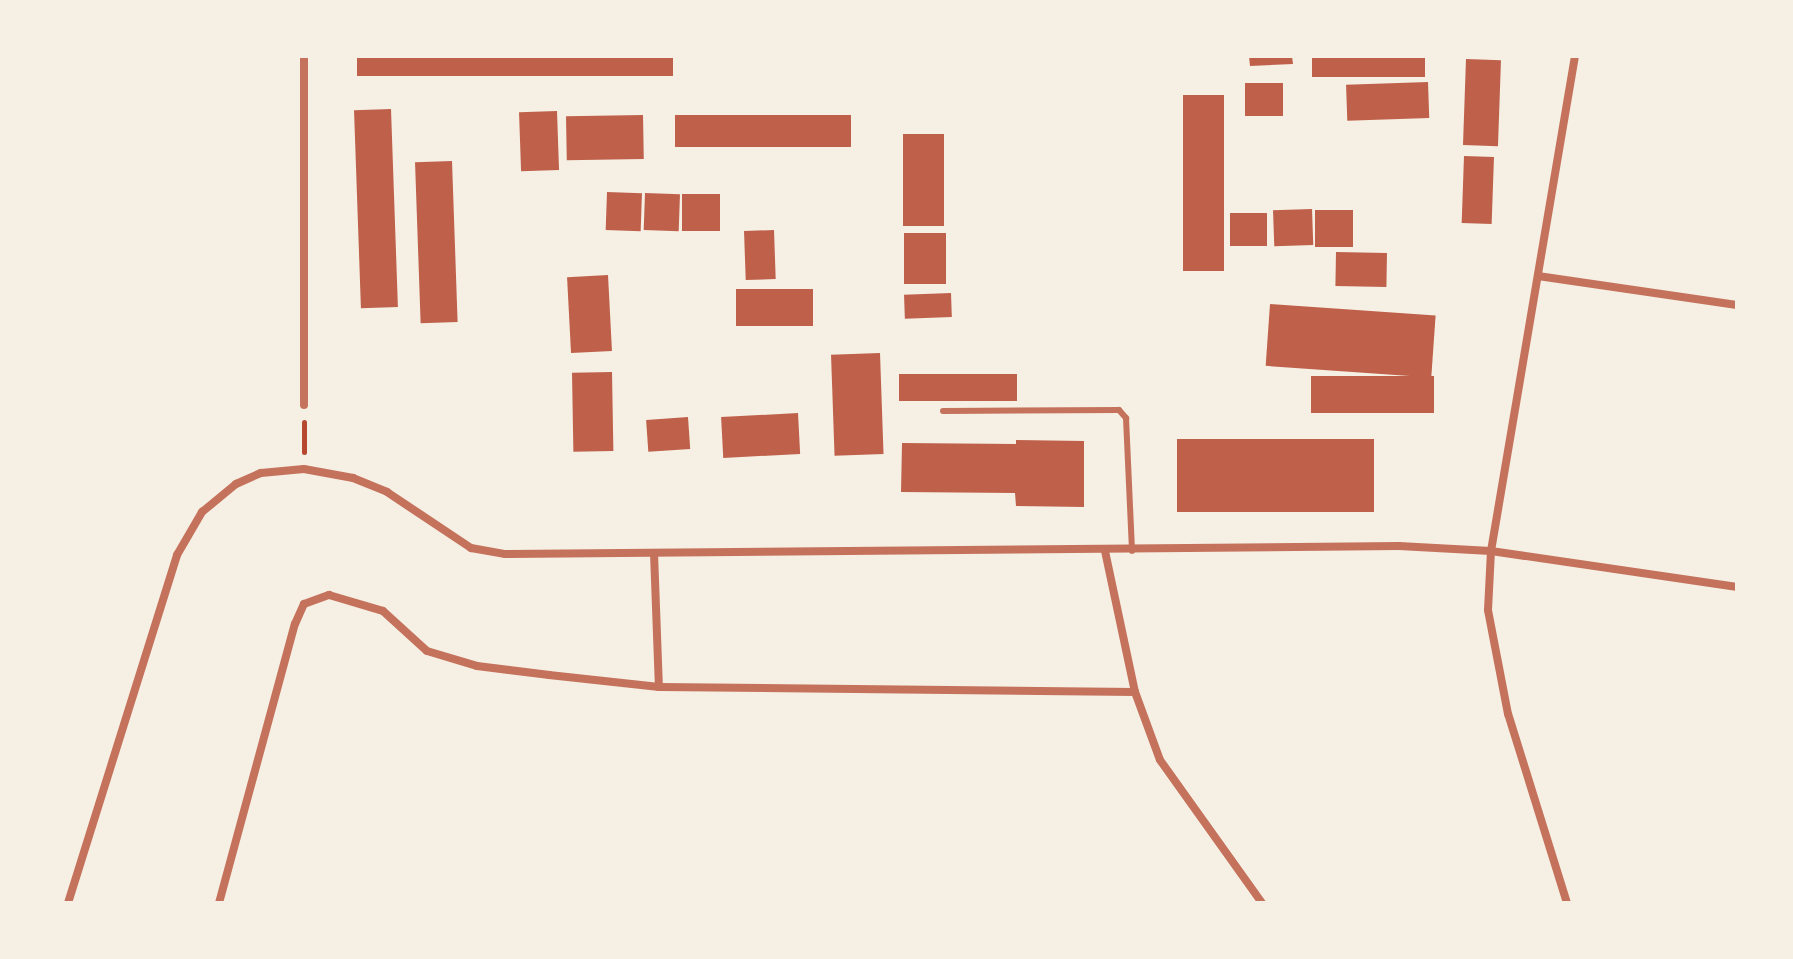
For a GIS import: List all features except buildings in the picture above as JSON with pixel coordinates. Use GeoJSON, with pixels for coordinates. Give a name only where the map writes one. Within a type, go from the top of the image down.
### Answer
{"type":"FeatureCollection","features":[{"type":"Feature","properties":{"kind":"street"},"geometry":{"type":"LineString","coordinates":[[304,56],[304,405]]}},
{"type":"Feature","properties":{"kind":"street"},"geometry":{"type":"LineString","coordinates":[[1567,903],[1492,649],[1491,551],[1575,56]]}},
{"type":"Feature","properties":{"kind":"street"},"geometry":{"type":"LineString","coordinates":[[1538,276],[1737,305]]}},
{"type":"Feature","properties":{"kind":"street"},"geometry":{"type":"LineString","coordinates":[[68,903],[177,555],[202,512],[236,484],[261,473],[304,469],[353,478],[387,492],[471,548],[505,554],[1132,551],[1399,546],[1491,551],[1737,587]]}},
{"type":"Feature","properties":{"kind":"street"},"geometry":{"type":"LineString","coordinates":[[1105,551],[1135,692],[1160,760],[1262,903]]}},
{"type":"Feature","properties":{"kind":"street"},"geometry":{"type":"LineString","coordinates":[[654,553],[659,687]]}},
{"type":"Feature","properties":{"kind":"street"},"geometry":{"type":"LineString","coordinates":[[219,903],[295,624],[304,604],[329,595],[383,611],[427,651],[452,659],[659,687],[1135,692]]}},
{"type":"Feature","properties":{"kind":"lane"},"geometry":{"type":"LineString","coordinates":[[943,411],[1119,410],[1126,418],[1132,551]]}},
{"type":"Feature","properties":{"kind":"path"},"geometry":{"type":"LineString","coordinates":[[304,405],[304,469]]}}]}
